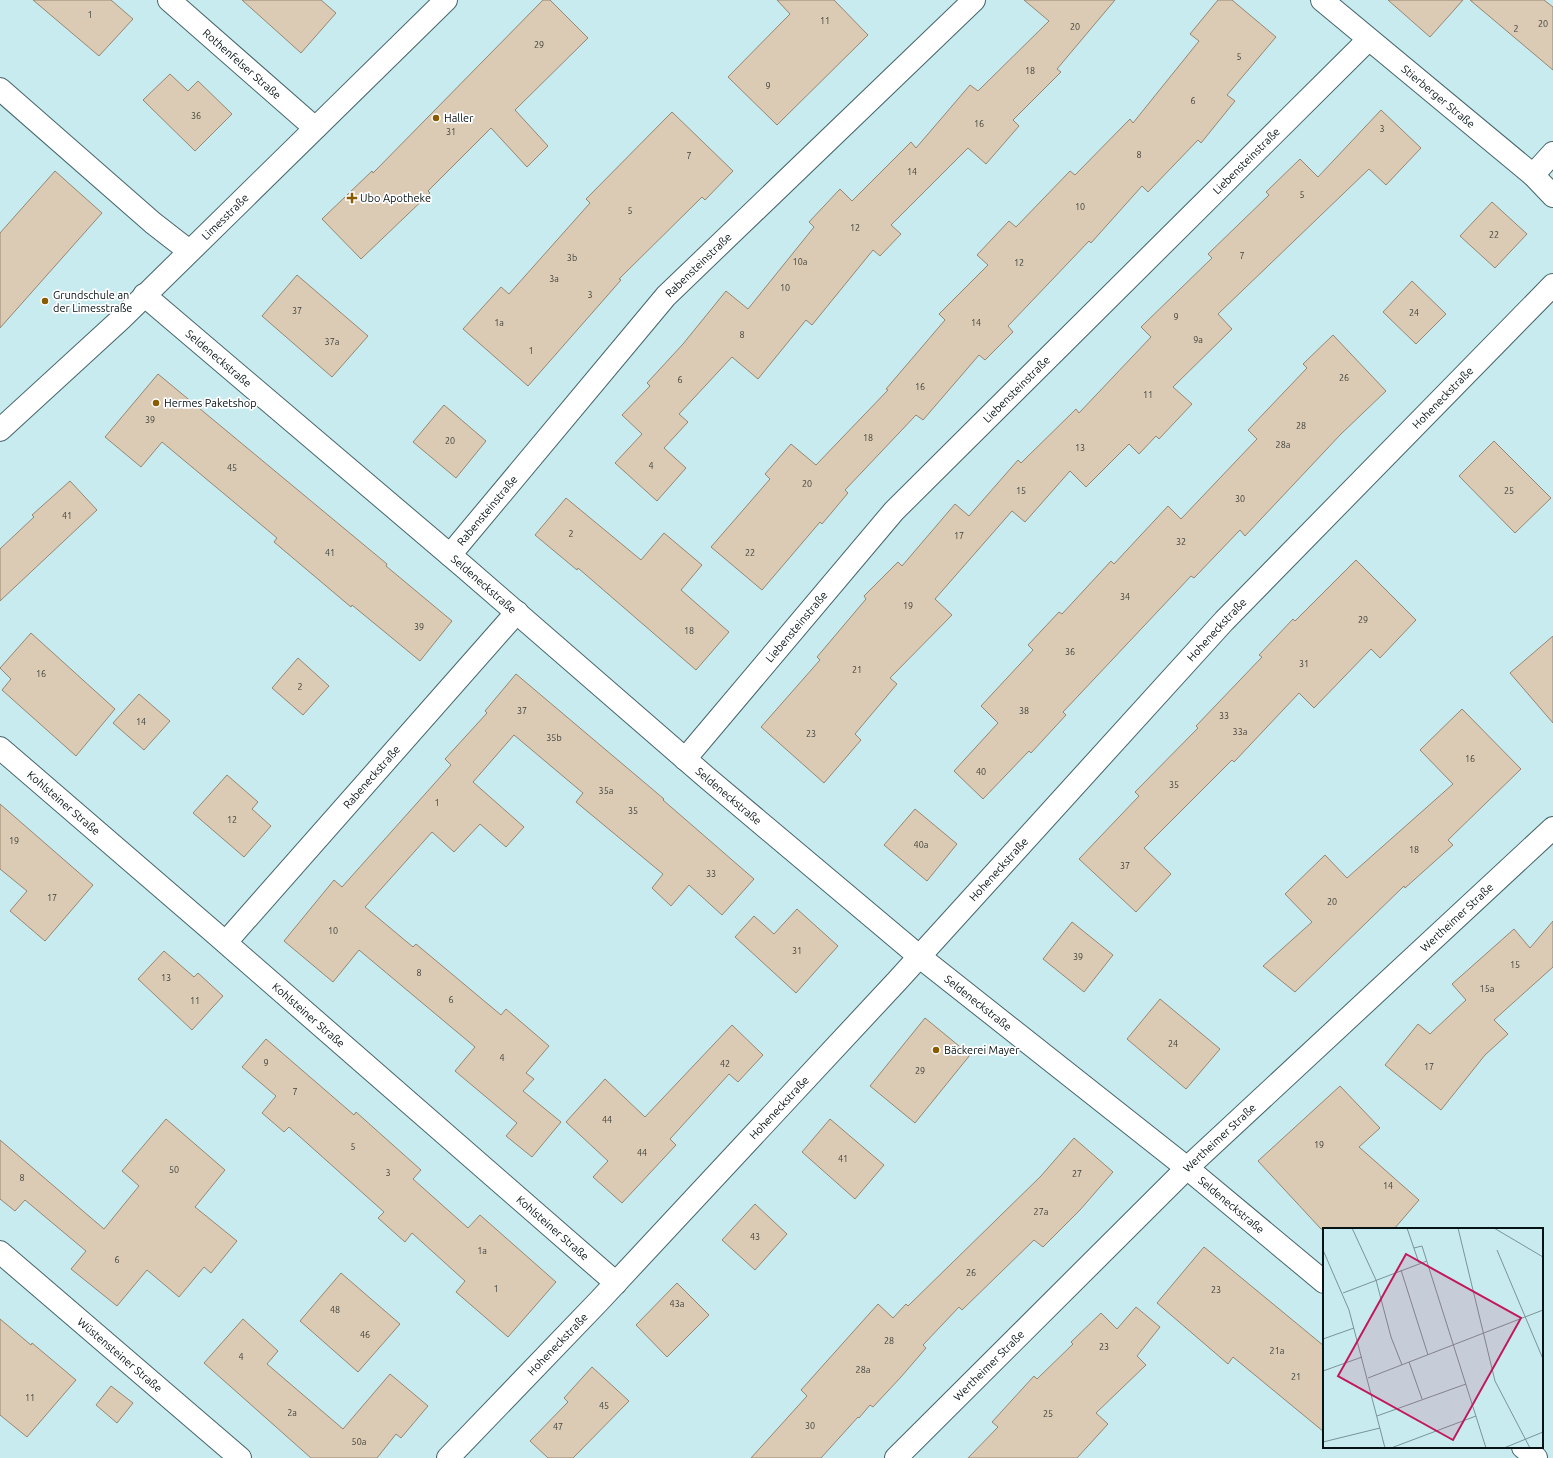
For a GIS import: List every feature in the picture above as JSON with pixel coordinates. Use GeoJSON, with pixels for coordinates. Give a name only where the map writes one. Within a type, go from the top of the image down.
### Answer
{"type":"FeatureCollection","features":[{"type":"Feature","properties":{"kind":"street","name":"Rothenfelser Straße"},"geometry":{"type":"LineString","coordinates":[[169,0],[315,128]]}},
{"type":"Feature","properties":{"kind":"street","name":"Limesstraße"},"geometry":{"type":"LineString","coordinates":[[0,430],[144,295],[446,0]]}},
{"type":"Feature","properties":{"kind":"street","name":"Rabensteinstraße"},"geometry":{"type":"LineString","coordinates":[[450,555],[666,296],[974,0]]}},
{"type":"Feature","properties":{"kind":"street","name":"Stierberger Straße"},"geometry":{"type":"LineString","coordinates":[[1322,0],[1368,40],[1534,175],[1553,196]]}},
{"type":"Feature","properties":{"kind":"street","name":"Liebensteinstraße"},"geometry":{"type":"LineString","coordinates":[[685,759],[894,511],[1368,40]]}},
{"type":"Feature","properties":{"kind":"street"},"geometry":{"type":"LineString","coordinates":[[0,89],[153,223],[189,251]]}},
{"type":"Feature","properties":{"kind":"street"},"geometry":{"type":"LineString","coordinates":[[1534,175],[1553,153]]}},
{"type":"Feature","properties":{"kind":"street","name":"Hoheneckstraße"},"geometry":{"type":"LineString","coordinates":[[448,1458],[616,1283],[920,957],[1224,620],[1553,285]]}},
{"type":"Feature","properties":{"kind":"street","name":"Seldeneckstraße"},"geometry":{"type":"LineString","coordinates":[[144,295],[517,612],[685,759],[920,957],[1187,1168],[1323,1281]]}},
{"type":"Feature","properties":{"kind":"street","name":"Rabeneckstraße"},"geometry":{"type":"LineString","coordinates":[[226,942],[517,612]]}},
{"type":"Feature","properties":{"kind":"street","name":"Kohlsteiner Straße"},"geometry":{"type":"LineString","coordinates":[[0,748],[226,942],[616,1283]]}},
{"type":"Feature","properties":{"kind":"street","name":"Wertheimer Straße"},"geometry":{"type":"LineString","coordinates":[[896,1458],[1187,1168],[1553,828]]}},
{"type":"Feature","properties":{"kind":"street","name":"Wüstensteiner Straße"},"geometry":{"type":"LineString","coordinates":[[0,1252],[240,1458]]}},
{"type":"Feature","properties":{"kind":"street"},"geometry":{"type":"LineString","coordinates":[[1524,1448],[1536,1458]]}},
{"type":"Feature","properties":{"kind":"building"},"geometry":{"type":"Polygon","coordinates":[[[33,0],[111,0],[133,19],[99,56],[33,0]]]}},
{"type":"Feature","properties":{"kind":"building"},"geometry":{"type":"Polygon","coordinates":[[[242,0],[321,0],[336,13],[301,53],[242,0]]]}},
{"type":"Feature","properties":{"kind":"building"},"geometry":{"type":"Polygon","coordinates":[[[543,0],[550,0],[588,38],[515,110],[548,146],[527,167],[491,128],[428,191],[430,193],[361,259],[322,219],[372,171],[373,173],[543,0]]]}},
{"type":"Feature","properties":{"kind":"building"},"geometry":{"type":"Polygon","coordinates":[[[777,0],[834,0],[868,35],[777,125],[728,77],[790,14],[777,0]]]}},
{"type":"Feature","properties":{"kind":"building"},"geometry":{"type":"Polygon","coordinates":[[[1024,0],[1115,0],[1057,69],[1061,72],[1013,120],[1019,126],[986,164],[968,148],[891,225],[901,234],[880,256],[873,250],[812,325],[806,320],[758,379],[732,357],[679,414],[688,422],[664,448],[686,468],[657,501],[615,463],[642,434],[622,415],[650,386],[647,383],[683,344],[726,291],[748,309],[814,227],[809,222],[840,189],[852,201],[911,142],[916,148],[970,85],[978,91],[1049,21],[1024,0]]]}},
{"type":"Feature","properties":{"kind":"building"},"geometry":{"type":"Polygon","coordinates":[[[1218,0],[1232,0],[1276,37],[1227,95],[1235,101],[1201,143],[1198,140],[1148,192],[1142,186],[1091,243],[1089,241],[1008,326],[1013,332],[985,360],[979,355],[923,420],[916,415],[845,490],[848,493],[822,524],[820,522],[762,590],[711,547],[770,479],[765,474],[791,444],[816,465],[888,390],[886,389],[945,320],[939,314],[988,265],[977,255],[1009,221],[1016,227],[1070,171],[1075,175],[1130,119],[1133,123],[1199,41],[1190,34],[1218,0]]]}},
{"type":"Feature","properties":{"kind":"building"},"geometry":{"type":"Polygon","coordinates":[[[1388,0],[1463,0],[1430,37],[1388,0]]]}},
{"type":"Feature","properties":{"kind":"building"},"geometry":{"type":"Polygon","coordinates":[[[1470,0],[1544,0],[1553,7],[1553,70],[1470,0]]]}},
{"type":"Feature","properties":{"kind":"building"},"geometry":{"type":"Polygon","coordinates":[[[170,74],[188,91],[198,81],[232,114],[195,151],[143,100],[170,74]]]}},
{"type":"Feature","properties":{"kind":"building"},"geometry":{"type":"Polygon","coordinates":[[[1381,110],[1421,148],[1386,185],[1369,169],[1218,314],[1232,329],[1173,387],[1192,404],[1159,439],[1156,436],[1139,454],[1129,444],[1086,487],[1070,471],[1025,522],[1012,511],[935,599],[952,615],[890,678],[897,684],[855,734],[861,740],[824,783],[761,727],[820,660],[817,657],[866,599],[864,596],[898,562],[902,566],[955,504],[969,516],[1018,460],[1021,463],[1076,409],[1079,413],[1151,337],[1141,327],[1212,258],[1208,254],[1269,195],[1266,192],[1300,159],[1318,177],[1381,110]]]}},
{"type":"Feature","properties":{"kind":"building"},"geometry":{"type":"Polygon","coordinates":[[[672,112],[733,171],[705,200],[702,197],[619,279],[621,280],[528,386],[463,329],[501,287],[509,294],[590,203],[586,199],[672,112]]]}},
{"type":"Feature","properties":{"kind":"building"},"geometry":{"type":"Polygon","coordinates":[[[55,171],[102,213],[0,328],[0,233],[55,171]]]}},
{"type":"Feature","properties":{"kind":"building"},"geometry":{"type":"Polygon","coordinates":[[[1492,202],[1527,234],[1495,268],[1460,236],[1492,202]]]}},
{"type":"Feature","properties":{"kind":"building"},"geometry":{"type":"Polygon","coordinates":[[[297,275],[368,336],[332,377],[262,316],[297,275]]]}},
{"type":"Feature","properties":{"kind":"building"},"geometry":{"type":"Polygon","coordinates":[[[1412,281],[1446,314],[1416,344],[1383,312],[1412,281]]]}},
{"type":"Feature","properties":{"kind":"building"},"geometry":{"type":"Polygon","coordinates":[[[1333,335],[1386,391],[1341,434],[1245,536],[1240,530],[1194,578],[1191,576],[1063,712],[1066,715],[1031,753],[1029,751],[983,799],[954,771],[998,723],[981,706],[1033,650],[1028,645],[1059,612],[1062,614],[1111,561],[1114,564],[1168,506],[1181,519],[1257,439],[1248,430],[1307,368],[1303,364],[1333,335]]]}},
{"type":"Feature","properties":{"kind":"building"},"geometry":{"type":"Polygon","coordinates":[[[158,374],[387,564],[386,566],[452,621],[420,661],[352,605],[351,607],[274,542],[277,538],[162,442],[141,467],[105,437],[158,374]]]}},
{"type":"Feature","properties":{"kind":"building"},"geometry":{"type":"Polygon","coordinates":[[[444,405],[486,441],[456,478],[413,442],[444,405]]]}},
{"type":"Feature","properties":{"kind":"building"},"geometry":{"type":"Polygon","coordinates":[[[1494,441],[1551,498],[1515,533],[1459,476],[1494,441]]]}},
{"type":"Feature","properties":{"kind":"building"},"geometry":{"type":"Polygon","coordinates":[[[70,481],[97,510],[0,601],[0,549],[34,517],[32,515],[70,481]]]}},
{"type":"Feature","properties":{"kind":"building"},"geometry":{"type":"Polygon","coordinates":[[[566,498],[641,560],[664,533],[702,565],[681,590],[729,632],[696,670],[578,568],[577,570],[535,535],[566,498]]]}},
{"type":"Feature","properties":{"kind":"building"},"geometry":{"type":"Polygon","coordinates":[[[1356,560],[1416,620],[1380,658],[1371,649],[1314,708],[1299,693],[1234,762],[1232,760],[1144,848],[1171,874],[1136,912],[1079,859],[1139,796],[1135,792],[1198,728],[1196,726],[1262,657],[1259,655],[1293,619],[1295,621],[1356,560]]]}},
{"type":"Feature","properties":{"kind":"building"},"geometry":{"type":"Polygon","coordinates":[[[31,633],[115,709],[76,756],[2,690],[11,679],[0,668],[31,633]]]}},
{"type":"Feature","properties":{"kind":"building"},"geometry":{"type":"Polygon","coordinates":[[[1553,636],[1553,723],[1510,673],[1553,636]]]}},
{"type":"Feature","properties":{"kind":"building"},"geometry":{"type":"Polygon","coordinates":[[[298,658],[329,686],[303,715],[272,688],[298,658]]]}},
{"type":"Feature","properties":{"kind":"building"},"geometry":{"type":"Polygon","coordinates":[[[516,674],[664,799],[663,800],[754,879],[722,915],[689,885],[671,906],[652,888],[663,874],[576,802],[583,793],[514,735],[473,782],[524,827],[506,847],[480,824],[454,852],[432,832],[365,907],[413,947],[416,944],[501,1015],[506,1009],[549,1046],[526,1073],[534,1079],[523,1091],[561,1122],[532,1157],[506,1136],[517,1123],[455,1071],[475,1047],[359,950],[333,982],[284,941],[334,880],[342,887],[451,765],[445,759],[487,713],[485,711],[516,674]]]}},
{"type":"Feature","properties":{"kind":"building"},"geometry":{"type":"Polygon","coordinates":[[[139,694],[170,721],[144,750],[113,723],[139,694]]]}},
{"type":"Feature","properties":{"kind":"building"},"geometry":{"type":"Polygon","coordinates":[[[1462,709],[1521,769],[1448,840],[1453,845],[1405,888],[1404,886],[1295,992],[1263,966],[1312,922],[1285,894],[1325,855],[1347,878],[1453,784],[1420,750],[1462,709]]]}},
{"type":"Feature","properties":{"kind":"building"},"geometry":{"type":"Polygon","coordinates":[[[227,775],[258,802],[252,809],[271,826],[244,857],[193,813],[227,775]]]}},
{"type":"Feature","properties":{"kind":"building"},"geometry":{"type":"Polygon","coordinates":[[[0,804],[93,885],[45,941],[10,911],[27,891],[0,869],[0,804]]]}},
{"type":"Feature","properties":{"kind":"building"},"geometry":{"type":"Polygon","coordinates":[[[915,809],[957,844],[927,881],[884,845],[915,809]]]}},
{"type":"Feature","properties":{"kind":"building"},"geometry":{"type":"Polygon","coordinates":[[[797,909],[838,946],[796,993],[735,937],[754,916],[774,934],[797,909]]]}},
{"type":"Feature","properties":{"kind":"building"},"geometry":{"type":"Polygon","coordinates":[[[1553,921],[1553,967],[1494,1020],[1508,1034],[1485,1055],[1441,1110],[1385,1065],[1418,1024],[1430,1034],[1466,1000],[1452,984],[1514,929],[1530,948],[1553,921]]]}},
{"type":"Feature","properties":{"kind":"building"},"geometry":{"type":"Polygon","coordinates":[[[1072,922],[1113,955],[1084,992],[1043,959],[1072,922]]]}},
{"type":"Feature","properties":{"kind":"building"},"geometry":{"type":"Polygon","coordinates":[[[164,951],[194,977],[198,973],[223,996],[192,1030],[138,979],[164,951]]]}},
{"type":"Feature","properties":{"kind":"building"},"geometry":{"type":"Polygon","coordinates":[[[1160,999],[1220,1049],[1186,1089],[1127,1039],[1160,999]]]}},
{"type":"Feature","properties":{"kind":"building"},"geometry":{"type":"Polygon","coordinates":[[[925,1018],[970,1055],[915,1123],[870,1086],[925,1018]]]}},
{"type":"Feature","properties":{"kind":"building"},"geometry":{"type":"Polygon","coordinates":[[[732,1025],[763,1055],[738,1082],[729,1074],[670,1139],[676,1145],[622,1203],[593,1177],[608,1161],[566,1122],[605,1079],[645,1117],[732,1025]]]}},
{"type":"Feature","properties":{"kind":"building"},"geometry":{"type":"Polygon","coordinates":[[[266,1039],[354,1115],[356,1112],[421,1170],[413,1179],[468,1228],[480,1215],[556,1282],[508,1337],[456,1292],[465,1281],[412,1233],[405,1242],[378,1218],[384,1212],[289,1127],[284,1132],[262,1113],[276,1096],[242,1067],[266,1039]]]}},
{"type":"Feature","properties":{"kind":"building"},"geometry":{"type":"Polygon","coordinates":[[[1340,1086],[1380,1128],[1359,1147],[1419,1200],[1395,1228],[1321,1229],[1258,1161],[1340,1086]]]}},
{"type":"Feature","properties":{"kind":"building"},"geometry":{"type":"Polygon","coordinates":[[[166,1119],[225,1170],[195,1207],[237,1241],[211,1273],[204,1267],[179,1297],[147,1270],[117,1306],[71,1269],[86,1251],[25,1200],[15,1211],[0,1199],[0,1140],[104,1229],[139,1186],[122,1171],[166,1119]]]}},
{"type":"Feature","properties":{"kind":"building"},"geometry":{"type":"Polygon","coordinates":[[[830,1119],[884,1165],[855,1199],[802,1152],[830,1119]]]}},
{"type":"Feature","properties":{"kind":"building"},"geometry":{"type":"Polygon","coordinates":[[[1074,1138],[1113,1172],[1080,1210],[1043,1247],[1034,1240],[962,1310],[959,1307],[923,1345],[926,1348],[901,1377],[873,1407],[870,1405],[859,1418],[858,1417],[821,1458],[751,1458],[807,1396],[801,1390],[878,1304],[893,1318],[906,1304],[908,1306],[1041,1176],[1074,1138]]]}},
{"type":"Feature","properties":{"kind":"building"},"geometry":{"type":"Polygon","coordinates":[[[755,1204],[787,1234],[755,1270],[722,1240],[755,1204]]]}},
{"type":"Feature","properties":{"kind":"building"},"geometry":{"type":"Polygon","coordinates":[[[1204,1247],[1323,1345],[1323,1431],[1233,1357],[1228,1364],[1157,1303],[1204,1247]]]}},
{"type":"Feature","properties":{"kind":"building"},"geometry":{"type":"Polygon","coordinates":[[[341,1273],[400,1324],[358,1372],[300,1321],[341,1273]]]}},
{"type":"Feature","properties":{"kind":"building"},"geometry":{"type":"Polygon","coordinates":[[[677,1283],[709,1315],[667,1357],[636,1325],[677,1283]]]}},
{"type":"Feature","properties":{"kind":"building"},"geometry":{"type":"Polygon","coordinates":[[[1136,1307],[1160,1327],[1137,1356],[1146,1365],[1096,1413],[1108,1424],[1077,1458],[968,1458],[998,1427],[992,1422],[1034,1376],[1037,1379],[1073,1344],[1071,1342],[1101,1313],[1117,1329],[1136,1307]]]}},
{"type":"Feature","properties":{"kind":"building"},"geometry":{"type":"Polygon","coordinates":[[[0,1319],[31,1345],[32,1343],[76,1380],[27,1437],[0,1415],[0,1319]]]}},
{"type":"Feature","properties":{"kind":"building"},"geometry":{"type":"Polygon","coordinates":[[[243,1319],[278,1351],[267,1364],[343,1429],[390,1374],[428,1406],[401,1438],[396,1434],[377,1458],[311,1458],[204,1363],[243,1319]]]}},
{"type":"Feature","properties":{"kind":"building"},"geometry":{"type":"Polygon","coordinates":[[[592,1367],[629,1401],[573,1458],[548,1458],[530,1441],[568,1402],[564,1398],[592,1367]]]}},
{"type":"Feature","properties":{"kind":"building"},"geometry":{"type":"Polygon","coordinates":[[[111,1386],[133,1403],[117,1423],[96,1405],[111,1386]]]}},
{"type":"Feature","properties":{"kind":"place","name":"Haller"},"geometry":{"type":"Point","coordinates":[436,118]}},
{"type":"Feature","properties":{"kind":"place","name":"Ubo Apotheke"},"geometry":{"type":"Point","coordinates":[352,198]}},
{"type":"Feature","properties":{"kind":"place","name":"Grundschule an der Limesstraße"},"geometry":{"type":"Point","coordinates":[45,301]}},
{"type":"Feature","properties":{"kind":"place","name":"Hermes Paketshop"},"geometry":{"type":"Point","coordinates":[156,403]}},
{"type":"Feature","properties":{"kind":"place","name":"Bäckerei Mayer"},"geometry":{"type":"Point","coordinates":[936,1050]}}]}
